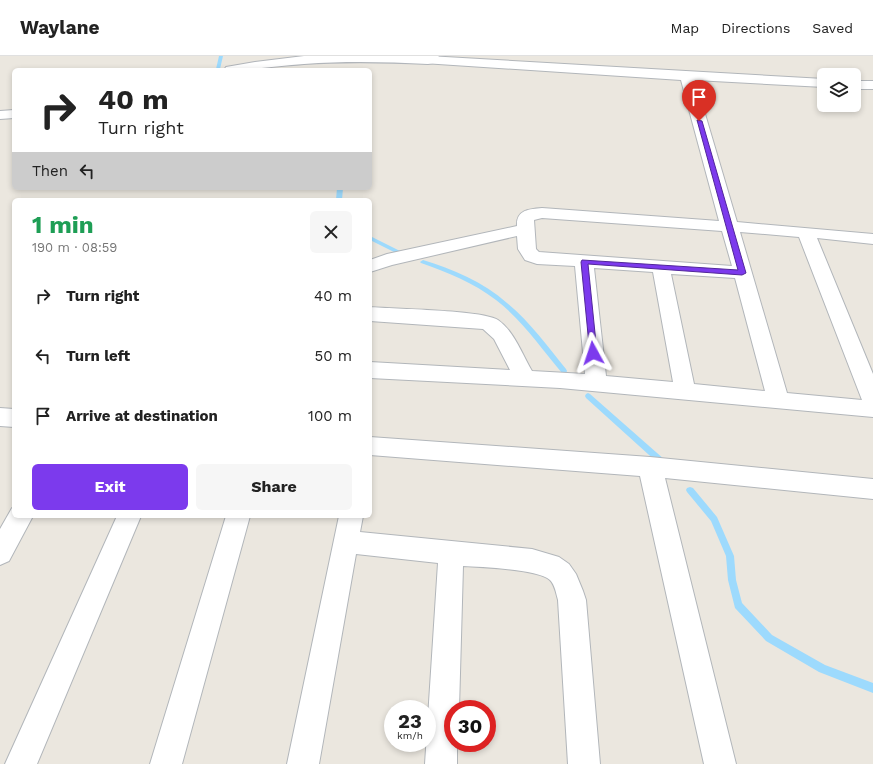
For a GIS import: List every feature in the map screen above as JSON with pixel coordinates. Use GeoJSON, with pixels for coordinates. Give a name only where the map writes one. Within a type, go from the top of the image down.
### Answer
{"type":"FeatureCollection","features":[{"type":"Feature","properties":{"kind":"street"},"geometry":{"type":"LineString","coordinates":[[241,68],[257,65],[320,59],[431,58],[687,76],[817,83]]}},
{"type":"Feature","properties":{"kind":"street"},"geometry":{"type":"LineString","coordinates":[[687,76],[779,400]]}},
{"type":"Feature","properties":{"kind":"street"},"geometry":{"type":"LineString","coordinates":[[861,85],[873,86]]}},
{"type":"Feature","properties":{"kind":"street"},"geometry":{"type":"LineString","coordinates":[[0,115],[12,114]]}},
{"type":"Feature","properties":{"kind":"street"},"geometry":{"type":"LineString","coordinates":[[742,273],[537,258],[531,256],[527,249],[526,219],[528,215],[535,213],[729,226],[873,239]]}},
{"type":"Feature","properties":{"kind":"street"},"geometry":{"type":"LineString","coordinates":[[372,265],[387,260],[526,229]]}},
{"type":"Feature","properties":{"kind":"street"},"geometry":{"type":"LineString","coordinates":[[806,232],[873,401]]}},
{"type":"Feature","properties":{"kind":"street"},"geometry":{"type":"LineString","coordinates":[[584,262],[596,383]]}},
{"type":"Feature","properties":{"kind":"street"},"geometry":{"type":"LineString","coordinates":[[661,267],[686,392]]}},
{"type":"Feature","properties":{"kind":"street"},"geometry":{"type":"LineString","coordinates":[[372,314],[479,321],[490,324],[502,335],[525,378]]}},
{"type":"Feature","properties":{"kind":"street"},"geometry":{"type":"LineString","coordinates":[[372,370],[596,383],[873,408]]}},
{"type":"Feature","properties":{"kind":"street"},"geometry":{"type":"LineString","coordinates":[[0,417],[12,418]]}},
{"type":"Feature","properties":{"kind":"street"},"geometry":{"type":"LineString","coordinates":[[372,446],[650,467],[873,489]]}},
{"type":"Feature","properties":{"kind":"street"},"geometry":{"type":"LineString","coordinates":[[650,467],[720,764]]}},
{"type":"Feature","properties":{"kind":"street"},"geometry":{"type":"LineString","coordinates":[[0,553],[20,518]]}},
{"type":"Feature","properties":{"kind":"street"},"geometry":{"type":"LineString","coordinates":[[21,764],[128,518]]}},
{"type":"Feature","properties":{"kind":"street"},"geometry":{"type":"LineString","coordinates":[[166,764],[237,518]]}},
{"type":"Feature","properties":{"kind":"street"},"geometry":{"type":"LineString","coordinates":[[303,764],[348,529],[451,553],[546,564],[559,570],[567,582],[572,600],[584,764]]}},
{"type":"Feature","properties":{"kind":"street"},"geometry":{"type":"LineString","coordinates":[[441,764],[451,553]]}},
{"type":"Feature","properties":{"kind":"waterway"},"geometry":{"type":"LineString","coordinates":[[218,68],[221,56]]}},
{"type":"Feature","properties":{"kind":"waterway"},"geometry":{"type":"LineString","coordinates":[[339,198],[340,190]]}},
{"type":"Feature","properties":{"kind":"waterway"},"geometry":{"type":"LineString","coordinates":[[372,239],[402,254]]}},
{"type":"Feature","properties":{"kind":"waterway"},"geometry":{"type":"LineString","coordinates":[[423,262],[444,269],[466,279],[497,297],[536,336],[564,371]]}},
{"type":"Feature","properties":{"kind":"waterway"},"geometry":{"type":"LineString","coordinates":[[588,396],[662,462]]}},
{"type":"Feature","properties":{"kind":"waterway"},"geometry":{"type":"LineString","coordinates":[[690,490],[714,519],[730,556],[732,580],[738,605],[769,638],[822,669],[873,688]]}},
{"type":"Feature","properties":{"kind":"route"},"geometry":{"type":"LineString","coordinates":[[593,353],[584,262],[742,273],[699,121]]}}]}
